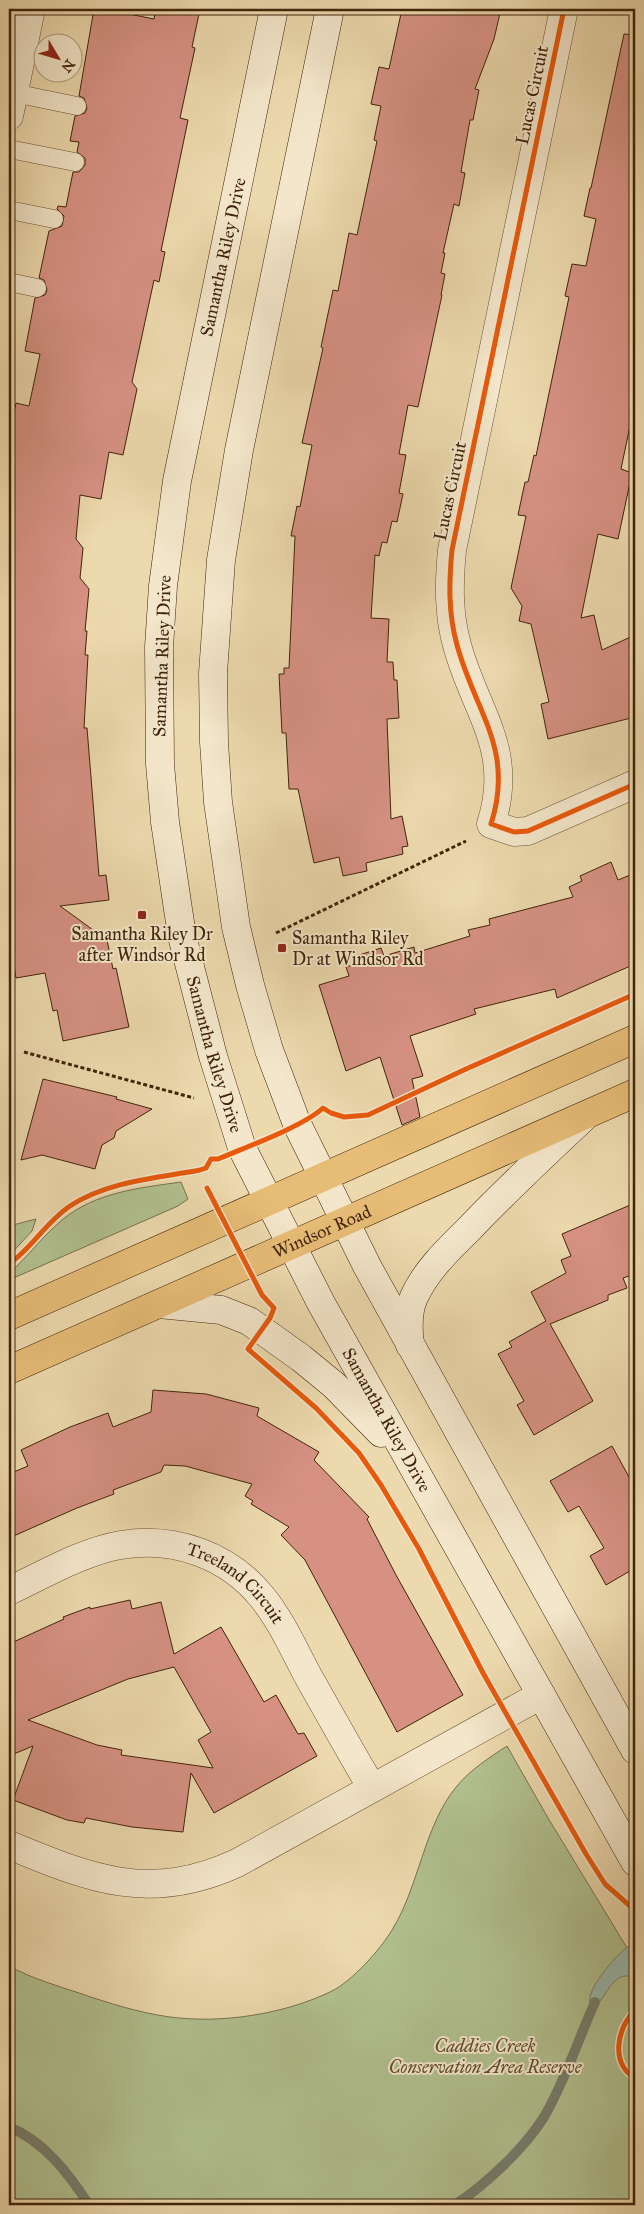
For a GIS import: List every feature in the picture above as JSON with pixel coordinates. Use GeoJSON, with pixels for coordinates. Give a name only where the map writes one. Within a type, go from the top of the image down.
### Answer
{"type":"FeatureCollection","features":[{"type":"Feature","properties":{"kind":"main road"},"geometry":{"type":"LineString","coordinates":[[11,105],[31,9]]}},
{"type":"Feature","properties":{"kind":"main road","name":"Samantha Riley Drive"},"geometry":{"type":"LineString","coordinates":[[274,9],[177,481],[163,586],[159,647],[158,713],[165,822],[182,936],[213,1056],[242,1148],[321,1303],[635,1862]]}},
{"type":"Feature","properties":{"kind":"main road"},"geometry":{"type":"LineString","coordinates":[[330,9],[230,496],[221,560],[213,673],[218,802],[236,927],[250,986],[269,1050],[290,1109],[345,1222],[410,1345],[635,1750]]}},
{"type":"Feature","properties":{"kind":"main road","name":"Lucas Circuit"},"geometry":{"type":"LineString","coordinates":[[492,824],[499,791],[499,768],[495,745],[457,646],[452,622],[450,574],[452,550],[564,9]]}},
{"type":"Feature","properties":{"kind":"main road"},"geometry":{"type":"LineString","coordinates":[[492,824],[514,832],[528,831],[635,784]]}},
{"type":"Feature","properties":{"kind":"main road"},"geometry":{"type":"LineString","coordinates":[[9,1316],[635,1039]]}},
{"type":"Feature","properties":{"kind":"main road","name":"Windsor Road"},"geometry":{"type":"LineString","coordinates":[[9,1370],[635,1093]]}},
{"type":"Feature","properties":{"kind":"main road"},"geometry":{"type":"LineString","coordinates":[[410,1345],[408,1324],[410,1310],[420,1285],[432,1269],[509,1188],[586,1114]]}},
{"type":"Feature","properties":{"kind":"main road"},"geometry":{"type":"LineString","coordinates":[[159,1304],[221,1310],[236,1314],[262,1329],[334,1385],[412,1465]]}},
{"type":"Feature","properties":{"kind":"main road","name":"Treeland Circuit"},"geometry":{"type":"LineString","coordinates":[[9,1591],[95,1552],[119,1545],[144,1542],[168,1544],[193,1549],[215,1559],[233,1569],[263,1598],[372,1788]]}},
{"type":"Feature","properties":{"kind":"main road"},"geometry":{"type":"LineString","coordinates":[[9,1845],[86,1875],[115,1882],[136,1885],[160,1885],[188,1881],[216,1873],[237,1863],[540,1695]]}},
{"type":"Feature","properties":{"kind":"lane"},"geometry":{"type":"LineString","coordinates":[[11,105],[77,106]]}},
{"type":"Feature","properties":{"kind":"lane"},"geometry":{"type":"LineString","coordinates":[[9,149],[75,162]]}},
{"type":"Feature","properties":{"kind":"lane"},"geometry":{"type":"LineString","coordinates":[[9,210],[54,219]]}},
{"type":"Feature","properties":{"kind":"lane"},"geometry":{"type":"LineString","coordinates":[[9,282],[37,288]]}},
{"type":"Feature","properties":{"kind":"path"},"geometry":{"type":"LineString","coordinates":[[276,933],[457,847],[492,824]]}},
{"type":"Feature","properties":{"kind":"path"},"geometry":{"type":"LineString","coordinates":[[24,1052],[199,1100]]}},
{"type":"Feature","properties":{"kind":"green space"},"geometry":{"type":"Polygon","coordinates":[[[181,1182],[188,1199],[178,1206],[9,1280],[9,1271],[16,1267],[56,1225],[89,1203],[134,1189],[181,1182]]]}},
{"type":"Feature","properties":{"kind":"green space"},"geometry":{"type":"Polygon","coordinates":[[[36,1219],[32,1231],[9,1256],[9,1226],[36,1219]]]}},
{"type":"Feature","properties":{"kind":"green space","name":"Caddies Creek Conservation Area Reserve"},"geometry":{"type":"Polygon","coordinates":[[[507,1746],[548,1818],[635,1961],[635,2205],[9,2205],[9,1966],[43,1981],[113,2004],[170,2017],[190,2019],[232,2018],[274,2011],[314,1999],[332,1991],[348,1980],[380,1947],[401,1913],[429,1837],[446,1802],[468,1774],[507,1746]]]}},
{"type":"Feature","properties":{"kind":"water"},"geometry":{"type":"Polygon","coordinates":[[[635,1942],[635,1978],[620,1977],[590,2013],[590,1997],[596,1983],[615,1958],[635,1942]]]}},
{"type":"Feature","properties":{"kind":"building"},"geometry":{"type":"Polygon","coordinates":[[[94,9],[104,9],[154,19],[156,9],[200,9],[192,47],[195,48],[180,118],[188,120],[161,251],[165,252],[159,282],[154,280],[132,382],[137,389],[123,455],[109,452],[101,499],[80,495],[76,539],[83,548],[80,578],[89,589],[85,631],[87,631],[85,655],[88,655],[84,728],[87,728],[99,876],[106,875],[109,900],[60,906],[107,940],[113,969],[116,968],[129,1027],[63,1041],[57,1010],[53,1011],[45,973],[16,978],[9,936],[9,438],[16,403],[29,406],[40,354],[25,351],[35,298],[45,295],[47,290],[44,280],[39,278],[49,231],[62,226],[64,216],[57,209],[58,206],[66,207],[73,172],[79,172],[85,165],[85,158],[77,152],[79,142],[70,141],[75,116],[85,113],[87,108],[84,98],[79,96],[94,9]]]}},
{"type":"Feature","properties":{"kind":"building"},"geometry":{"type":"Polygon","coordinates":[[[402,9],[501,9],[494,39],[475,89],[479,90],[473,120],[470,120],[461,172],[465,173],[459,206],[454,204],[443,253],[445,253],[441,273],[445,274],[442,295],[418,407],[408,405],[399,454],[406,455],[399,493],[403,494],[397,522],[392,521],[387,543],[382,542],[379,556],[375,555],[371,618],[389,619],[387,662],[393,662],[394,680],[397,680],[399,718],[387,719],[391,819],[402,816],[408,846],[402,847],[403,854],[366,863],[367,871],[343,876],[339,857],[314,863],[298,789],[289,789],[286,733],[282,733],[279,674],[284,674],[284,668],[289,668],[295,536],[291,536],[297,506],[300,507],[312,445],[302,443],[323,348],[321,347],[333,290],[338,291],[349,233],[357,235],[377,141],[374,140],[381,106],[371,104],[379,67],[389,69],[402,9]]]}},
{"type":"Feature","properties":{"kind":"building"},"geometry":{"type":"Polygon","coordinates":[[[624,34],[635,35],[635,402],[621,469],[632,473],[618,539],[598,534],[581,618],[594,615],[602,650],[635,635],[635,717],[548,739],[541,704],[549,702],[531,624],[519,621],[522,606],[511,588],[526,516],[518,515],[525,482],[528,482],[534,455],[536,456],[569,297],[565,296],[572,264],[586,266],[596,219],[584,216],[624,34]]]}},
{"type":"Feature","properties":{"kind":"building"},"geometry":{"type":"Polygon","coordinates":[[[611,862],[618,880],[635,873],[635,964],[557,998],[555,989],[474,1009],[476,1014],[410,1036],[423,1076],[412,1079],[420,1117],[402,1125],[380,1057],[346,1071],[319,985],[349,976],[346,967],[359,963],[356,956],[381,948],[384,956],[414,947],[415,953],[470,936],[468,930],[490,925],[489,919],[573,897],[569,887],[582,881],[580,876],[611,862]]]}},
{"type":"Feature","properties":{"kind":"building"},"geometry":{"type":"Polygon","coordinates":[[[43,1079],[117,1097],[116,1099],[152,1109],[116,1131],[114,1138],[102,1145],[95,1169],[42,1155],[21,1160],[43,1079]]]}},
{"type":"Feature","properties":{"kind":"building"},"geometry":{"type":"Polygon","coordinates":[[[635,1203],[635,1274],[623,1278],[627,1288],[608,1295],[608,1300],[550,1324],[593,1401],[534,1435],[517,1405],[524,1401],[498,1354],[512,1347],[509,1342],[546,1321],[531,1292],[566,1273],[561,1260],[571,1256],[562,1234],[635,1203]]]}},
{"type":"Feature","properties":{"kind":"building"},"geometry":{"type":"Polygon","coordinates":[[[153,1390],[206,1394],[259,1408],[257,1416],[319,1452],[314,1460],[369,1517],[367,1519],[396,1575],[463,1695],[397,1732],[305,1560],[281,1535],[289,1527],[251,1504],[253,1501],[245,1496],[252,1484],[185,1466],[164,1465],[161,1472],[113,1490],[114,1494],[9,1538],[9,1474],[28,1466],[21,1450],[70,1427],[108,1413],[113,1427],[151,1412],[153,1390]]]}},
{"type":"Feature","properties":{"kind":"building"},"geometry":{"type":"Polygon","coordinates":[[[612,1446],[635,1488],[635,1568],[606,1585],[590,1556],[604,1548],[579,1506],[568,1512],[550,1481],[612,1446]]]}},
{"type":"Feature","properties":{"kind":"building"},"geometry":{"type":"Polygon","coordinates":[[[130,1600],[132,1609],[161,1602],[174,1654],[221,1627],[264,1702],[276,1695],[298,1734],[304,1733],[317,1756],[214,1813],[191,1773],[183,1832],[132,1827],[86,1818],[84,1823],[67,1820],[13,1800],[33,1746],[9,1756],[9,1644],[64,1619],[63,1617],[90,1607],[90,1609],[130,1600]],[[174,1667],[128,1679],[28,1720],[97,1745],[122,1750],[121,1755],[213,1768],[198,1740],[211,1732],[174,1667]]]}},
{"type":"Feature","properties":{"kind":"waterway"},"geometry":{"type":"LineString","coordinates":[[455,2205],[504,2165],[536,2129],[558,2089],[595,2002]]}},
{"type":"Feature","properties":{"kind":"waterway"},"geometry":{"type":"LineString","coordinates":[[9,2127],[22,2133],[55,2160],[89,2205]]}},
{"type":"Feature","properties":{"kind":"cycle path"},"geometry":{"type":"LineString","coordinates":[[564,9],[452,550],[451,609],[457,645],[496,752],[498,774],[497,798],[491,824],[514,832],[528,831],[635,784]]}},
{"type":"Feature","properties":{"kind":"cycle path"},"geometry":{"type":"LineString","coordinates":[[9,1264],[61,1212],[100,1191],[133,1182],[206,1168],[211,1159],[218,1159],[273,1136],[302,1122],[323,1108],[344,1117],[368,1115],[635,994]]}},
{"type":"Feature","properties":{"kind":"cycle path"},"geometry":{"type":"LineString","coordinates":[[207,1188],[262,1295],[274,1308],[270,1318],[248,1349],[316,1408],[359,1453],[381,1485],[419,1549],[483,1673],[586,1854],[605,1884],[630,1906],[635,1917]]}},
{"type":"Feature","properties":{"kind":"cycle path"},"geometry":{"type":"LineString","coordinates":[[635,2010],[624,2027],[620,2036],[619,2046],[622,2064],[627,2072],[635,2078]]}},
{"type":"Feature","properties":{"kind":"place","name":"Samantha Riley Dr after Windsor Rd"},"geometry":{"type":"Point","coordinates":[142,915]}},
{"type":"Feature","properties":{"kind":"place","name":"Samantha Riley Dr at Windsor Rd"},"geometry":{"type":"Point","coordinates":[282,948]}}]}
